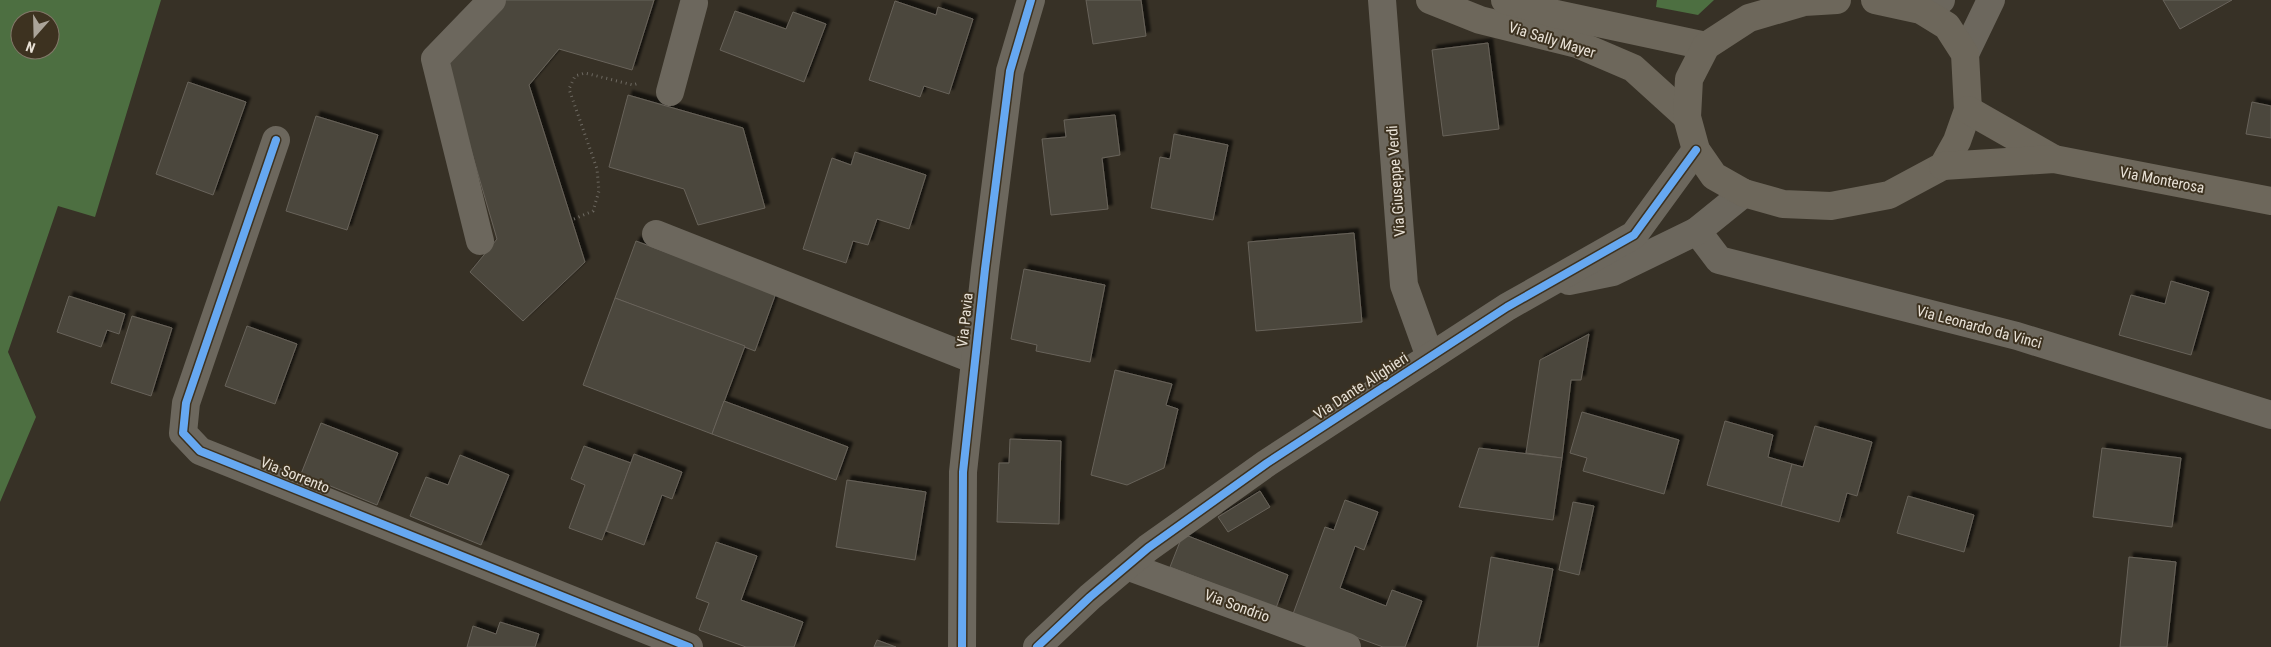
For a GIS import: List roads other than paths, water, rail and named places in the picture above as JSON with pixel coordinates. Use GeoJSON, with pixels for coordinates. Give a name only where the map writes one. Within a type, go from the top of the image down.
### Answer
{"type":"FeatureCollection","features":[{"type":"Feature","properties":{"kind":"main road","name":"Via Sally Mayer"},"geometry":{"type":"LineString","coordinates":[[1430,0],[1480,20],[1577,44],[1633,68],[1687,117]]}},
{"type":"Feature","properties":{"kind":"main road","name":"Via Sally Mayer"},"geometry":{"type":"LineString","coordinates":[[1505,0],[1556,14],[1706,46]]}},
{"type":"Feature","properties":{"kind":"main road"},"geometry":{"type":"LineString","coordinates":[[1837,0],[1804,2],[1749,18],[1706,46],[1689,79],[1687,117],[1696,150],[1714,176],[1744,193],[1783,204],[1831,206],[1889,194],[1943,166],[1957,141],[1968,110],[1965,54],[1931,5],[1875,0]]}},
{"type":"Feature","properties":{"kind":"main road","name":"Via Monterosa"},"geometry":{"type":"LineString","coordinates":[[1968,110],[2054,159]]}},
{"type":"Feature","properties":{"kind":"main road","name":"Via Monterosa"},"geometry":{"type":"LineString","coordinates":[[1943,166],[2054,159],[2271,201]]}},
{"type":"Feature","properties":{"kind":"street"},"geometry":{"type":"LineString","coordinates":[[480,241],[435,59],[492,0]]}},
{"type":"Feature","properties":{"kind":"street","name":"Via Pavia"},"geometry":{"type":"LineString","coordinates":[[962,647],[963,472],[1010,71],[1031,0]]}},
{"type":"Feature","properties":{"kind":"street","name":"Via Giuseppe Verdi"},"geometry":{"type":"LineString","coordinates":[[1382,0],[1404,285],[1430,357]]}},
{"type":"Feature","properties":{"kind":"street"},"geometry":{"type":"LineString","coordinates":[[1965,54],[1991,0]]}},
{"type":"Feature","properties":{"kind":"street"},"geometry":{"type":"LineString","coordinates":[[670,92],[691,1]]}},
{"type":"Feature","properties":{"kind":"street","name":"Via Sorrento"},"geometry":{"type":"LineString","coordinates":[[276,140],[186,403],[183,433],[200,452],[689,647]]}},
{"type":"Feature","properties":{"kind":"street","name":"Via Dante Alighieri"},"geometry":{"type":"LineString","coordinates":[[1037,647],[1063,636],[1126,566],[1148,548],[1267,463],[1507,307],[1634,235],[1696,150]]}},
{"type":"Feature","properties":{"kind":"street","name":"Via Dante Alighieri"},"geometry":{"type":"LineString","coordinates":[[1543,286],[1613,272],[1697,231],[1744,193]]}},
{"type":"Feature","properties":{"kind":"street","name":"Via Leonardo da Vinci"},"geometry":{"type":"LineString","coordinates":[[1697,231],[1719,260],[2017,336],[2271,415]]}},
{"type":"Feature","properties":{"kind":"street"},"geometry":{"type":"LineString","coordinates":[[656,234],[975,360]]}},
{"type":"Feature","properties":{"kind":"street","name":"Via Sondrio"},"geometry":{"type":"LineString","coordinates":[[1126,566],[1347,647]]}}]}
